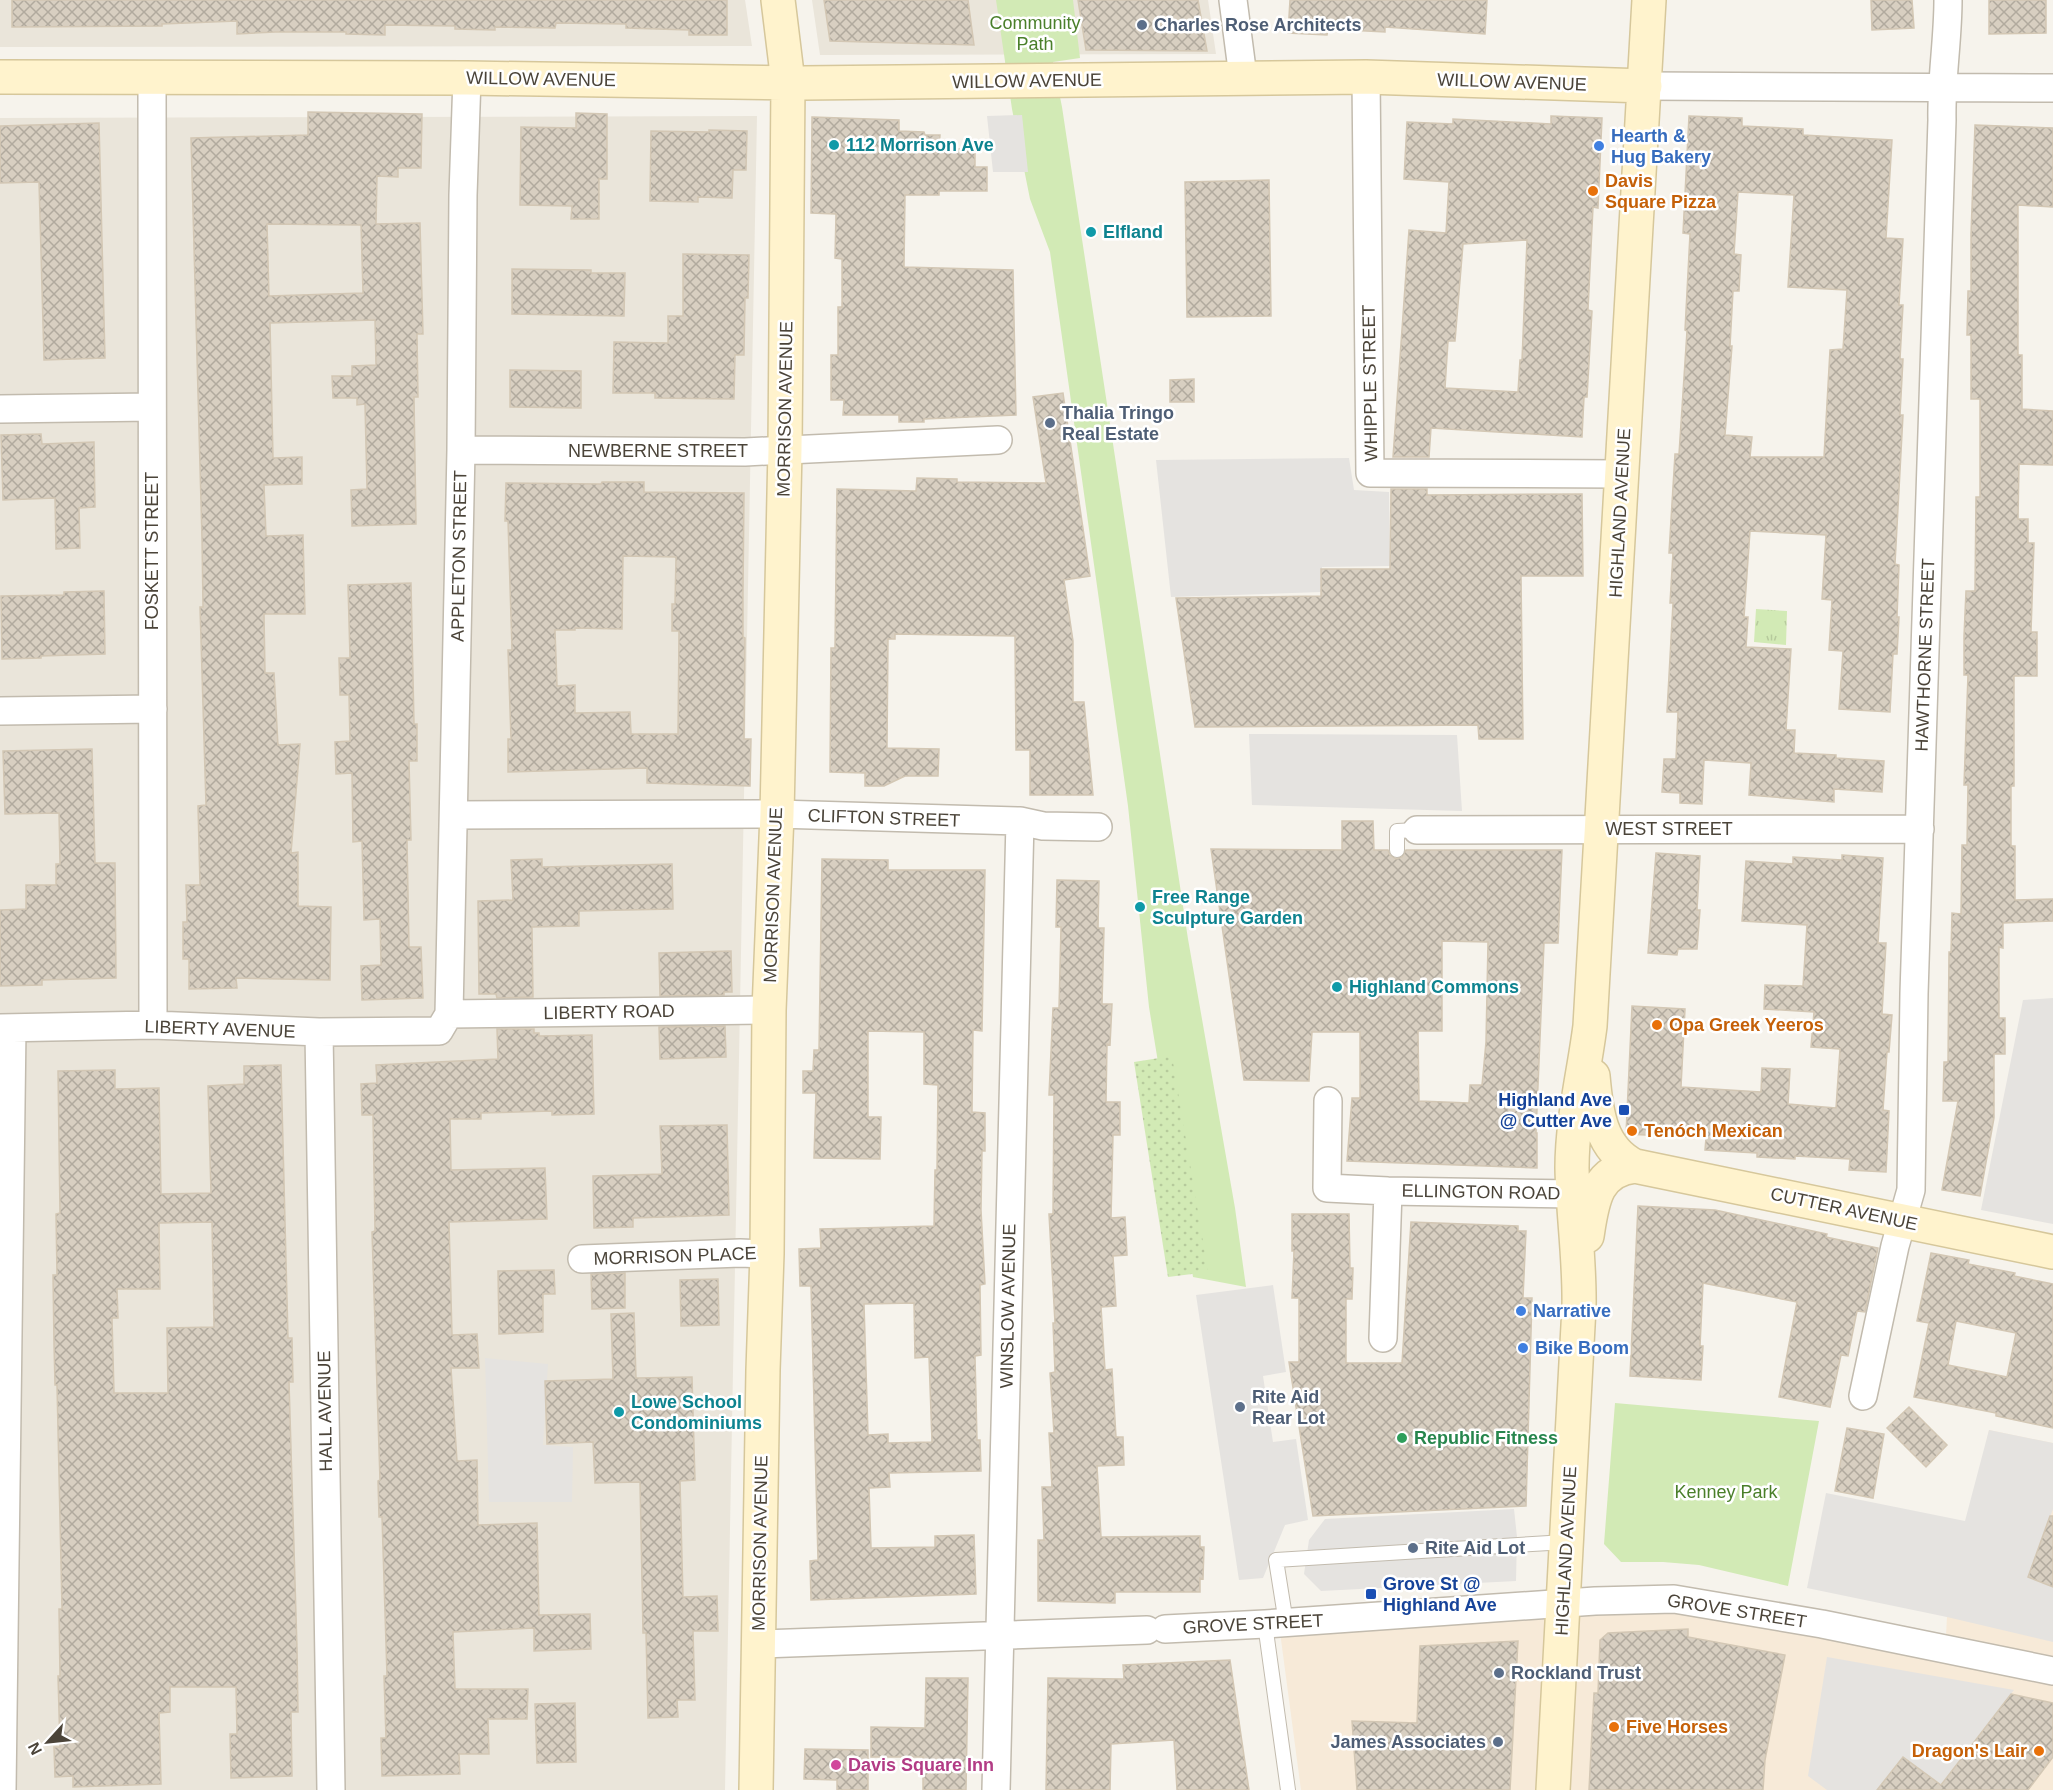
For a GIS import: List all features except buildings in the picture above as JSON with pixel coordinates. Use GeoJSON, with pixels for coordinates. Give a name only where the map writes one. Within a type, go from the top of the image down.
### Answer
{"type":"FeatureCollection","features":[{"type":"Feature","properties":{"kind":"street","name":"MORRISON AVENUE"},"geometry":{"type":"LineString","coordinates":[[756,1790],[767,1254],[769,1010],[777,814],[785,449],[788,82],[778,0]]}},
{"type":"Feature","properties":{"kind":"street"},"geometry":{"type":"LineString","coordinates":[[1233,0],[1243,77]]}},
{"type":"Feature","properties":{"kind":"street","name":"HIGHLAND AVENUE"},"geometry":{"type":"LineString","coordinates":[[1553,1790],[1579,1308],[1578,1247],[1572,1170],[1576,1117],[1590,1026],[1649,0]]}},
{"type":"Feature","properties":{"kind":"street","name":"HAWTHORNE STREET"},"geometry":{"type":"LineString","coordinates":[[1863,1396],[1895,1246],[1911,1190],[1942,120],[1941,89],[1947,46],[1948,0]]}},
{"type":"Feature","properties":{"kind":"street","name":"WILLOW AVENUE"},"geometry":{"type":"LineString","coordinates":[[0,77],[1019,82],[1366,77],[1644,86],[2053,88]]}},
{"type":"Feature","properties":{"kind":"street","name":"FOSKETT STREET"},"geometry":{"type":"LineString","coordinates":[[152,77],[153,1025]]}},
{"type":"Feature","properties":{"kind":"street","name":"WHIPPLE STREET"},"geometry":{"type":"LineString","coordinates":[[1366,77],[1370,473],[1622,474]]}},
{"type":"Feature","properties":{"kind":"street","name":"APPLETON STREET"},"geometry":{"type":"LineString","coordinates":[[444,1022],[454,815],[463,195],[467,78]]}},
{"type":"Feature","properties":{"kind":"street"},"geometry":{"type":"LineString","coordinates":[[0,409],[152,407]]}},
{"type":"Feature","properties":{"kind":"street","name":"NEWBERNE STREET"},"geometry":{"type":"LineString","coordinates":[[461,450],[745,452],[998,440]]}},
{"type":"Feature","properties":{"kind":"street"},"geometry":{"type":"LineString","coordinates":[[0,711],[153,709]]}},
{"type":"Feature","properties":{"kind":"street","name":"CLIFTON STREET"},"geometry":{"type":"LineString","coordinates":[[454,815],[777,814],[1020,821],[1042,826],[1098,827]]}},
{"type":"Feature","properties":{"kind":"street","name":"WINSLOW AVENUE"},"geometry":{"type":"LineString","coordinates":[[996,1790],[1020,821]]}},
{"type":"Feature","properties":{"kind":"street","name":"WEST STREET"},"geometry":{"type":"LineString","coordinates":[[1417,830],[1920,829]]}},
{"type":"Feature","properties":{"kind":"street","name":"LIBERTY ROAD"},"geometry":{"type":"LineString","coordinates":[[444,1022],[769,1010]]}},
{"type":"Feature","properties":{"kind":"street","name":"LIBERTY AVENUE"},"geometry":{"type":"LineString","coordinates":[[6,1028],[153,1025],[319,1032],[444,1022]]}},
{"type":"Feature","properties":{"kind":"street","name":"HIGHLAND AVENUE"},"geometry":{"type":"LineString","coordinates":[[1590,1026],[1592,1068],[1600,1126],[1614,1150],[1624,1160],[1635,1166]]}},
{"type":"Feature","properties":{"kind":"street"},"geometry":{"type":"LineString","coordinates":[[2,1790],[6,1028]]}},
{"type":"Feature","properties":{"kind":"street","name":"HALL AVENUE"},"geometry":{"type":"LineString","coordinates":[[319,1032],[331,1790]]}},
{"type":"Feature","properties":{"kind":"street","name":"ELLINGTON ROAD"},"geometry":{"type":"LineString","coordinates":[[1328,1101],[1327,1188],[1574,1194]]}},
{"type":"Feature","properties":{"kind":"street"},"geometry":{"type":"LineString","coordinates":[[1579,1308],[1586,1237],[1599,1185],[1611,1174],[1635,1166]]}},
{"type":"Feature","properties":{"kind":"street","name":"CUTTER AVENUE"},"geometry":{"type":"LineString","coordinates":[[1635,1166],[2053,1252]]}},
{"type":"Feature","properties":{"kind":"street","name":"ELLINGTON ROAD"},"geometry":{"type":"LineString","coordinates":[[1383,1338],[1388,1191]]}},
{"type":"Feature","properties":{"kind":"street","name":"MORRISON PLACE"},"geometry":{"type":"LineString","coordinates":[[582,1259],[729,1253],[767,1254]]}},
{"type":"Feature","properties":{"kind":"street","name":"GROVE STREET"},"geometry":{"type":"LineString","coordinates":[[759,1644],[1286,1623],[1563,1604],[1674,1599],[1707,1603],[2053,1671]]}},
{"type":"Feature","properties":{"kind":"lane"},"geometry":{"type":"LineString","coordinates":[[1397,850],[1397,831],[1417,830]]}},
{"type":"Feature","properties":{"kind":"lane"},"geometry":{"type":"LineString","coordinates":[[1288,1790],[1286,1623],[1276,1560],[1566,1542]]}},
{"type":"Feature","properties":{"kind":"shaded area"},"geometry":{"type":"Polygon","coordinates":[[[0,0],[745,0],[752,46],[0,47],[0,0]]]}},
{"type":"Feature","properties":{"kind":"shaded area"},"geometry":{"type":"Polygon","coordinates":[[[812,0],[1208,0],[1216,54],[820,55],[812,0]]]}},
{"type":"Feature","properties":{"kind":"shaded area"},"geometry":{"type":"Polygon","coordinates":[[[1022,115],[1028,172],[993,172],[987,116],[1022,115]]]}},
{"type":"Feature","properties":{"kind":"shaded area"},"geometry":{"type":"Polygon","coordinates":[[[757,116],[725,1790],[0,1790],[0,118],[757,116]]]}},
{"type":"Feature","properties":{"kind":"shaded area"},"geometry":{"type":"Polygon","coordinates":[[[1349,458],[1354,490],[1389,492],[1390,566],[1322,567],[1322,592],[1171,597],[1156,460],[1349,458]]]}},
{"type":"Feature","properties":{"kind":"shaded area"},"geometry":{"type":"Polygon","coordinates":[[[1249,734],[1457,735],[1462,811],[1252,805],[1249,734]]]}},
{"type":"Feature","properties":{"kind":"shaded area"},"geometry":{"type":"Polygon","coordinates":[[[2053,998],[2053,1224],[1981,1210],[2023,1000],[2053,998]]]}},
{"type":"Feature","properties":{"kind":"shaded area","name":"Rite Aid Rear Lot"},"geometry":{"type":"Polygon","coordinates":[[[1273,1285],[1286,1372],[1263,1376],[1273,1442],[1296,1439],[1308,1520],[1285,1525],[1263,1578],[1239,1580],[1196,1295],[1273,1285]]]}},
{"type":"Feature","properties":{"kind":"shaded area"},"geometry":{"type":"Polygon","coordinates":[[[485,1358],[548,1364],[543,1445],[573,1447],[572,1502],[489,1502],[485,1358]]]}},
{"type":"Feature","properties":{"kind":"shaded area"},"geometry":{"type":"Polygon","coordinates":[[[1989,1430],[2053,1443],[2053,1790],[1301,1790],[1278,1617],[1674,1599],[1945,1654],[1947,1617],[1989,1430]]]}},
{"type":"Feature","properties":{"kind":"shaded area"},"geometry":{"type":"Polygon","coordinates":[[[1989,1430],[2053,1443],[2053,1509],[2028,1577],[2053,1587],[2053,1642],[1807,1588],[1826,1493],[1965,1521],[1989,1430]]]}},
{"type":"Feature","properties":{"kind":"shaded area","name":"Rite Aid Lot"},"geometry":{"type":"Polygon","coordinates":[[[1514,1509],[1517,1537],[1516,1581],[1321,1591],[1304,1574],[1309,1540],[1325,1519],[1514,1509]]]}},
{"type":"Feature","properties":{"kind":"shaded area"},"geometry":{"type":"Polygon","coordinates":[[[1827,1657],[2014,1690],[1941,1785],[1903,1757],[1884,1781],[1894,1790],[1827,1790],[1808,1776],[1827,1657]]]}},
{"type":"Feature","properties":{"kind":"green space","name":"Community Path"},"geometry":{"type":"Polygon","coordinates":[[[996,0],[1073,0],[1080,58],[1053,62],[1062,107],[1188,939],[1235,1208],[1246,1287],[1193,1277],[1149,1007],[1128,806],[1050,252],[1030,199],[1012,109],[996,0]]]}},
{"type":"Feature","properties":{"kind":"green space"},"geometry":{"type":"Polygon","coordinates":[[[1756,609],[1787,611],[1786,645],[1754,642],[1756,609]]]}},
{"type":"Feature","properties":{"kind":"green space"},"geometry":{"type":"Polygon","coordinates":[[[1172,1056],[1208,1272],[1168,1277],[1134,1062],[1172,1056]]]}},
{"type":"Feature","properties":{"kind":"green space","name":"Kenney Park"},"geometry":{"type":"Polygon","coordinates":[[[1615,1403],[1819,1421],[1788,1586],[1699,1565],[1621,1562],[1604,1544],[1615,1403]]]}},
{"type":"Feature","properties":{"kind":"place","name":"Charles Rose Architects"},"geometry":{"type":"Point","coordinates":[1142,25]}},
{"type":"Feature","properties":{"kind":"place","name":"112 Morrison Ave"},"geometry":{"type":"Point","coordinates":[834,145]}},
{"type":"Feature","properties":{"kind":"place","name":"Hearth & Hug Bakery"},"geometry":{"type":"Point","coordinates":[1599,146]}},
{"type":"Feature","properties":{"kind":"place","name":"Davis Square Pizza"},"geometry":{"type":"Point","coordinates":[1593,191]}},
{"type":"Feature","properties":{"kind":"place","name":"Elfland"},"geometry":{"type":"Point","coordinates":[1091,232]}},
{"type":"Feature","properties":{"kind":"place","name":"Thalia Tringo Real Estate"},"geometry":{"type":"Point","coordinates":[1050,423]}},
{"type":"Feature","properties":{"kind":"place","name":"Free Range Sculpture Garden"},"geometry":{"type":"Point","coordinates":[1140,907]}},
{"type":"Feature","properties":{"kind":"place","name":"Highland Commons"},"geometry":{"type":"Point","coordinates":[1337,987]}},
{"type":"Feature","properties":{"kind":"place","name":"Opa Greek Yeeros"},"geometry":{"type":"Point","coordinates":[1657,1025]}},
{"type":"Feature","properties":{"kind":"place","name":"Highland Ave @ Cutter Ave"},"geometry":{"type":"Point","coordinates":[1624,1110]}},
{"type":"Feature","properties":{"kind":"place","name":"Tenóch Mexican"},"geometry":{"type":"Point","coordinates":[1632,1131]}},
{"type":"Feature","properties":{"kind":"place","name":"Narrative"},"geometry":{"type":"Point","coordinates":[1521,1311]}},
{"type":"Feature","properties":{"kind":"place","name":"Bike Boom"},"geometry":{"type":"Point","coordinates":[1523,1348]}},
{"type":"Feature","properties":{"kind":"place","name":"Rite Aid Rear Lot"},"geometry":{"type":"Point","coordinates":[1240,1407]}},
{"type":"Feature","properties":{"kind":"place","name":"Lowe School Condominiums"},"geometry":{"type":"Point","coordinates":[619,1412]}},
{"type":"Feature","properties":{"kind":"place","name":"Republic Fitness"},"geometry":{"type":"Point","coordinates":[1402,1438]}},
{"type":"Feature","properties":{"kind":"place","name":"Rite Aid Lot"},"geometry":{"type":"Point","coordinates":[1413,1548]}},
{"type":"Feature","properties":{"kind":"place","name":"Grove St @ Highland Ave"},"geometry":{"type":"Point","coordinates":[1371,1594]}},
{"type":"Feature","properties":{"kind":"place","name":"Rockland Trust"},"geometry":{"type":"Point","coordinates":[1499,1673]}},
{"type":"Feature","properties":{"kind":"place","name":"Five Horses"},"geometry":{"type":"Point","coordinates":[1614,1727]}},
{"type":"Feature","properties":{"kind":"place","name":"James Associates"},"geometry":{"type":"Point","coordinates":[1498,1742]}},
{"type":"Feature","properties":{"kind":"place","name":"Dragon's Lair"},"geometry":{"type":"Point","coordinates":[2039,1751]}},
{"type":"Feature","properties":{"kind":"place","name":"Davis Square Inn"},"geometry":{"type":"Point","coordinates":[836,1765]}}]}
